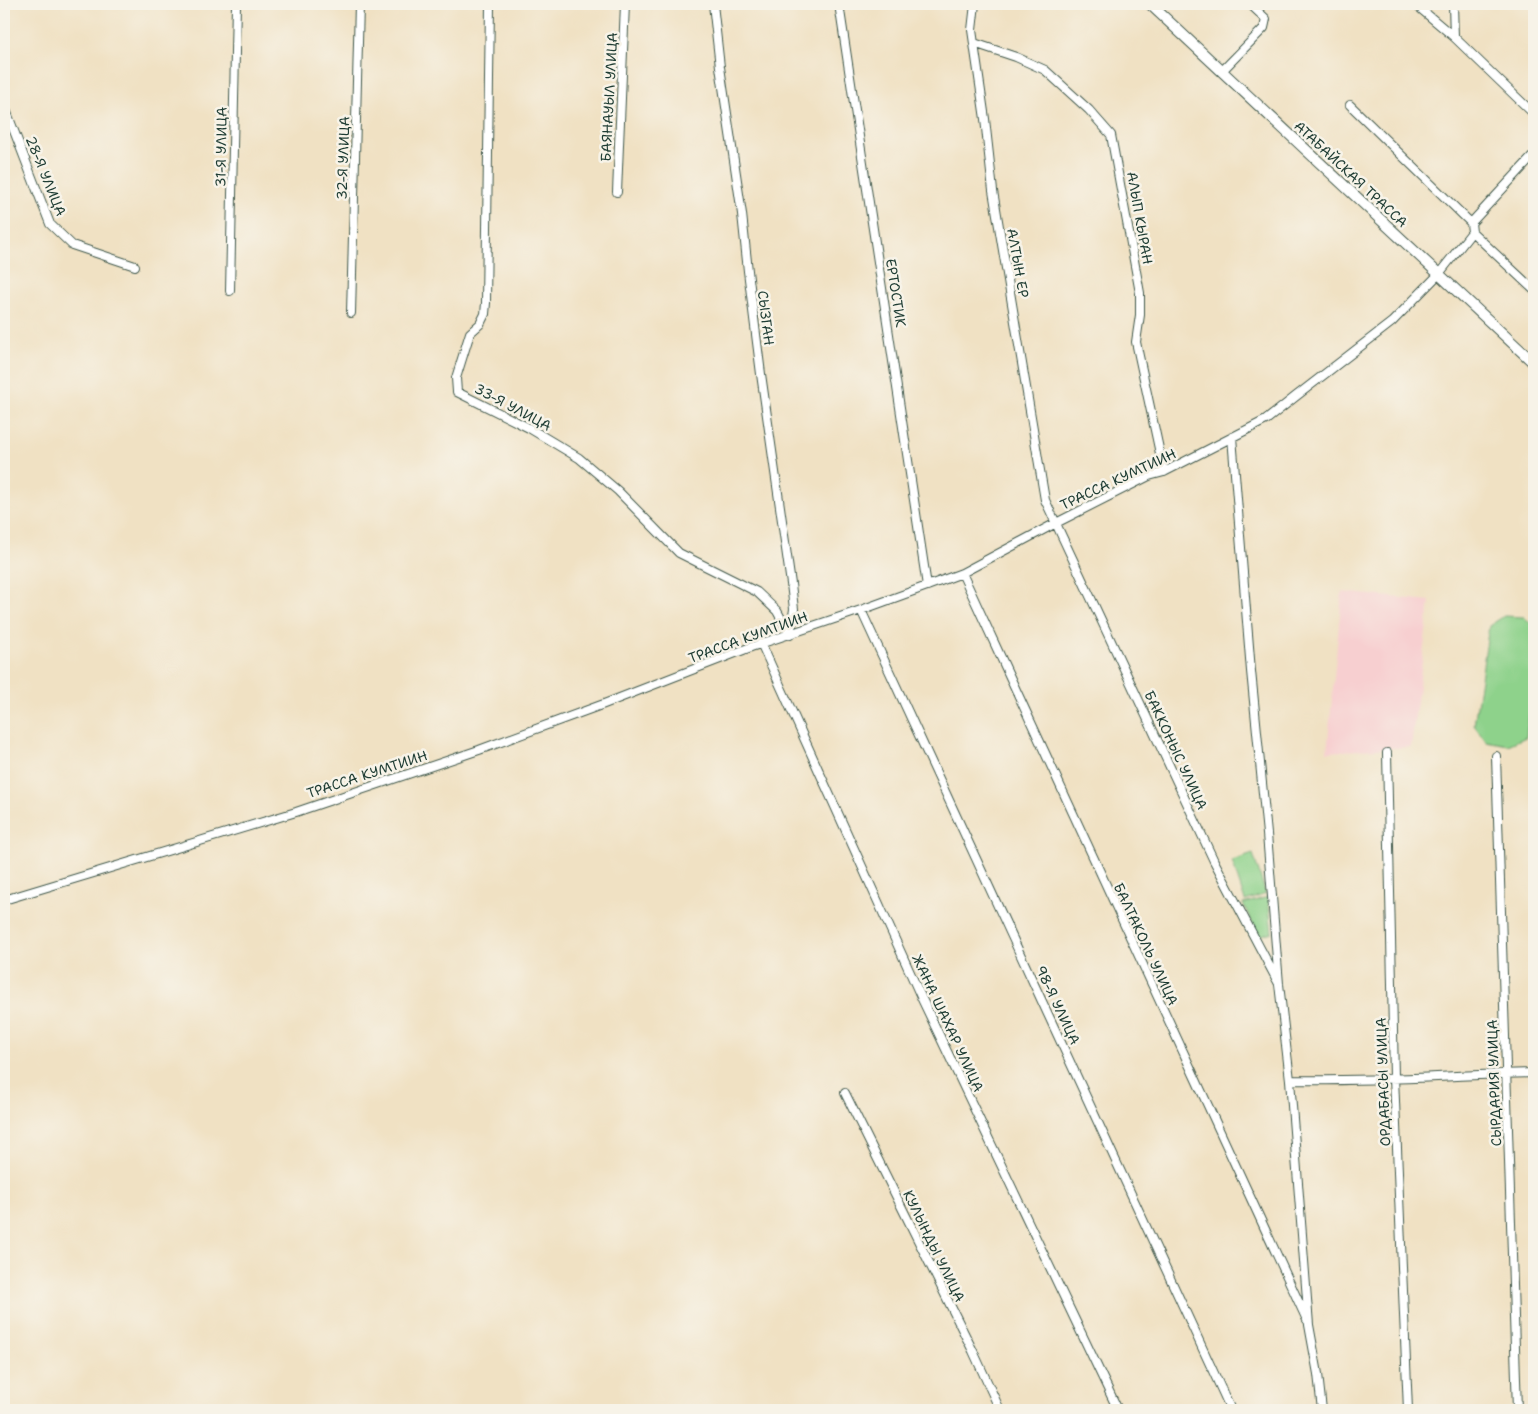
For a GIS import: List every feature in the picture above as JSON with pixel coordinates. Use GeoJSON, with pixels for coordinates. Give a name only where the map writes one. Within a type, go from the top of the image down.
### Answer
{"type":"FeatureCollection","features":[{"type":"Feature","properties":{"kind":"main road","name":"АТАБАЙСКАЯ ТРАССА"},"geometry":{"type":"LineString","coordinates":[[1150,4],[1534,363]]}},
{"type":"Feature","properties":{"kind":"street","name":"31-Я УЛИЦА"},"geometry":{"type":"LineString","coordinates":[[230,291],[236,4]]}},
{"type":"Feature","properties":{"kind":"street","name":"32-Я УЛИЦА"},"geometry":{"type":"LineString","coordinates":[[351,313],[359,4]]}},
{"type":"Feature","properties":{"kind":"street","name":"33-Я УЛИЦА"},"geometry":{"type":"LineString","coordinates":[[490,4],[485,314],[480,324],[470,333],[456,378],[457,392],[529,428],[579,458],[618,491],[679,553],[756,592],[777,611],[790,635]]}},
{"type":"Feature","properties":{"kind":"street","name":"БАЯНАУЫЛ УЛИЦА"},"geometry":{"type":"LineString","coordinates":[[617,192],[625,4]]}},
{"type":"Feature","properties":{"kind":"street","name":"СЫЗГАН"},"geometry":{"type":"LineString","coordinates":[[713,4],[720,67],[742,214],[761,374],[791,584],[794,609],[790,635]]}},
{"type":"Feature","properties":{"kind":"street","name":"ЕРТОСТИК"},"geometry":{"type":"LineString","coordinates":[[839,4],[927,586]]}},
{"type":"Feature","properties":{"kind":"street","name":"АЛТЫН ЕР"},"geometry":{"type":"LineString","coordinates":[[974,4],[972,30],[993,191],[1045,500],[1056,523]]}},
{"type":"Feature","properties":{"kind":"street"},"geometry":{"type":"LineString","coordinates":[[1222,72],[1264,28],[1266,19],[1250,4]]}},
{"type":"Feature","properties":{"kind":"street"},"geometry":{"type":"LineString","coordinates":[[1415,4],[1454,37],[1534,114]]}},
{"type":"Feature","properties":{"kind":"street"},"geometry":{"type":"LineString","coordinates":[[1453,4],[1454,37]]}},
{"type":"Feature","properties":{"kind":"street","name":"АЛЫП КЫРАН"},"geometry":{"type":"LineString","coordinates":[[974,43],[1016,57],[1045,70],[1089,110],[1111,135],[1140,293],[1140,314],[1136,342],[1164,472]]}},
{"type":"Feature","properties":{"kind":"street","name":"28-Я УЛИЦА"},"geometry":{"type":"LineString","coordinates":[[4,104],[50,224],[72,245],[135,266]]}},
{"type":"Feature","properties":{"kind":"street"},"geometry":{"type":"LineString","coordinates":[[1350,104],[1471,223],[1472,232],[1534,290]]}},
{"type":"Feature","properties":{"kind":"street"},"geometry":{"type":"LineString","coordinates":[[1471,223],[1534,155]]}},
{"type":"Feature","properties":{"kind":"street","name":"ТРАССА КУМТИИН"},"geometry":{"type":"LineString","coordinates":[[4,900],[296,812],[470,753],[604,704],[761,643],[790,635],[962,573],[1149,476],[1164,472],[1266,420],[1392,322],[1438,275],[1472,232]]}},
{"type":"Feature","properties":{"kind":"street"},"geometry":{"type":"LineString","coordinates":[[1232,437],[1251,671],[1268,834],[1279,984],[1290,1080],[1309,1325],[1322,1410]]}},
{"type":"Feature","properties":{"kind":"street","name":"БАККОНЫС УЛИЦА"},"geometry":{"type":"LineString","coordinates":[[1056,523],[1214,861],[1279,984]]}},
{"type":"Feature","properties":{"kind":"street","name":"БАЛТАКОЛЬ УЛИЦА"},"geometry":{"type":"LineString","coordinates":[[962,573],[1309,1325]]}},
{"type":"Feature","properties":{"kind":"street","name":"98-Я УЛИЦА"},"geometry":{"type":"LineString","coordinates":[[861,610],[1231,1410]]}},
{"type":"Feature","properties":{"kind":"street","name":"ЖАНА ШАХАР УЛИЦА"},"geometry":{"type":"LineString","coordinates":[[761,643],[922,998],[1118,1410]]}},
{"type":"Feature","properties":{"kind":"street","name":"ОРДАБАСЫ УЛИЦА"},"geometry":{"type":"LineString","coordinates":[[1387,754],[1394,1077],[1408,1410]]}},
{"type":"Feature","properties":{"kind":"street","name":"СЫРДАРИЯ УЛИЦА"},"geometry":{"type":"LineString","coordinates":[[1496,756],[1517,1410]]}},
{"type":"Feature","properties":{"kind":"street"},"geometry":{"type":"LineString","coordinates":[[1290,1080],[1335,1081],[1394,1077],[1534,1074]]}},
{"type":"Feature","properties":{"kind":"street","name":"КУЛЫНДЫ УЛИЦА"},"geometry":{"type":"LineString","coordinates":[[845,1093],[973,1351],[1000,1410]]}},
{"type":"Feature","properties":{"kind":"shaded area"},"geometry":{"type":"Polygon","coordinates":[[[1342,592],[1430,601],[1411,747],[1327,752],[1342,592]]]}},
{"type":"Feature","properties":{"kind":"green space"},"geometry":{"type":"Polygon","coordinates":[[[1504,616],[1524,617],[1534,626],[1534,679],[1526,737],[1508,745],[1486,741],[1474,725],[1489,626],[1504,616]]]}},
{"type":"Feature","properties":{"kind":"green space"},"geometry":{"type":"Polygon","coordinates":[[[1253,854],[1266,894],[1245,901],[1232,861],[1253,854]]]}},
{"type":"Feature","properties":{"kind":"green space"},"geometry":{"type":"Polygon","coordinates":[[[1268,897],[1272,932],[1259,936],[1243,904],[1268,897]]]}}]}
